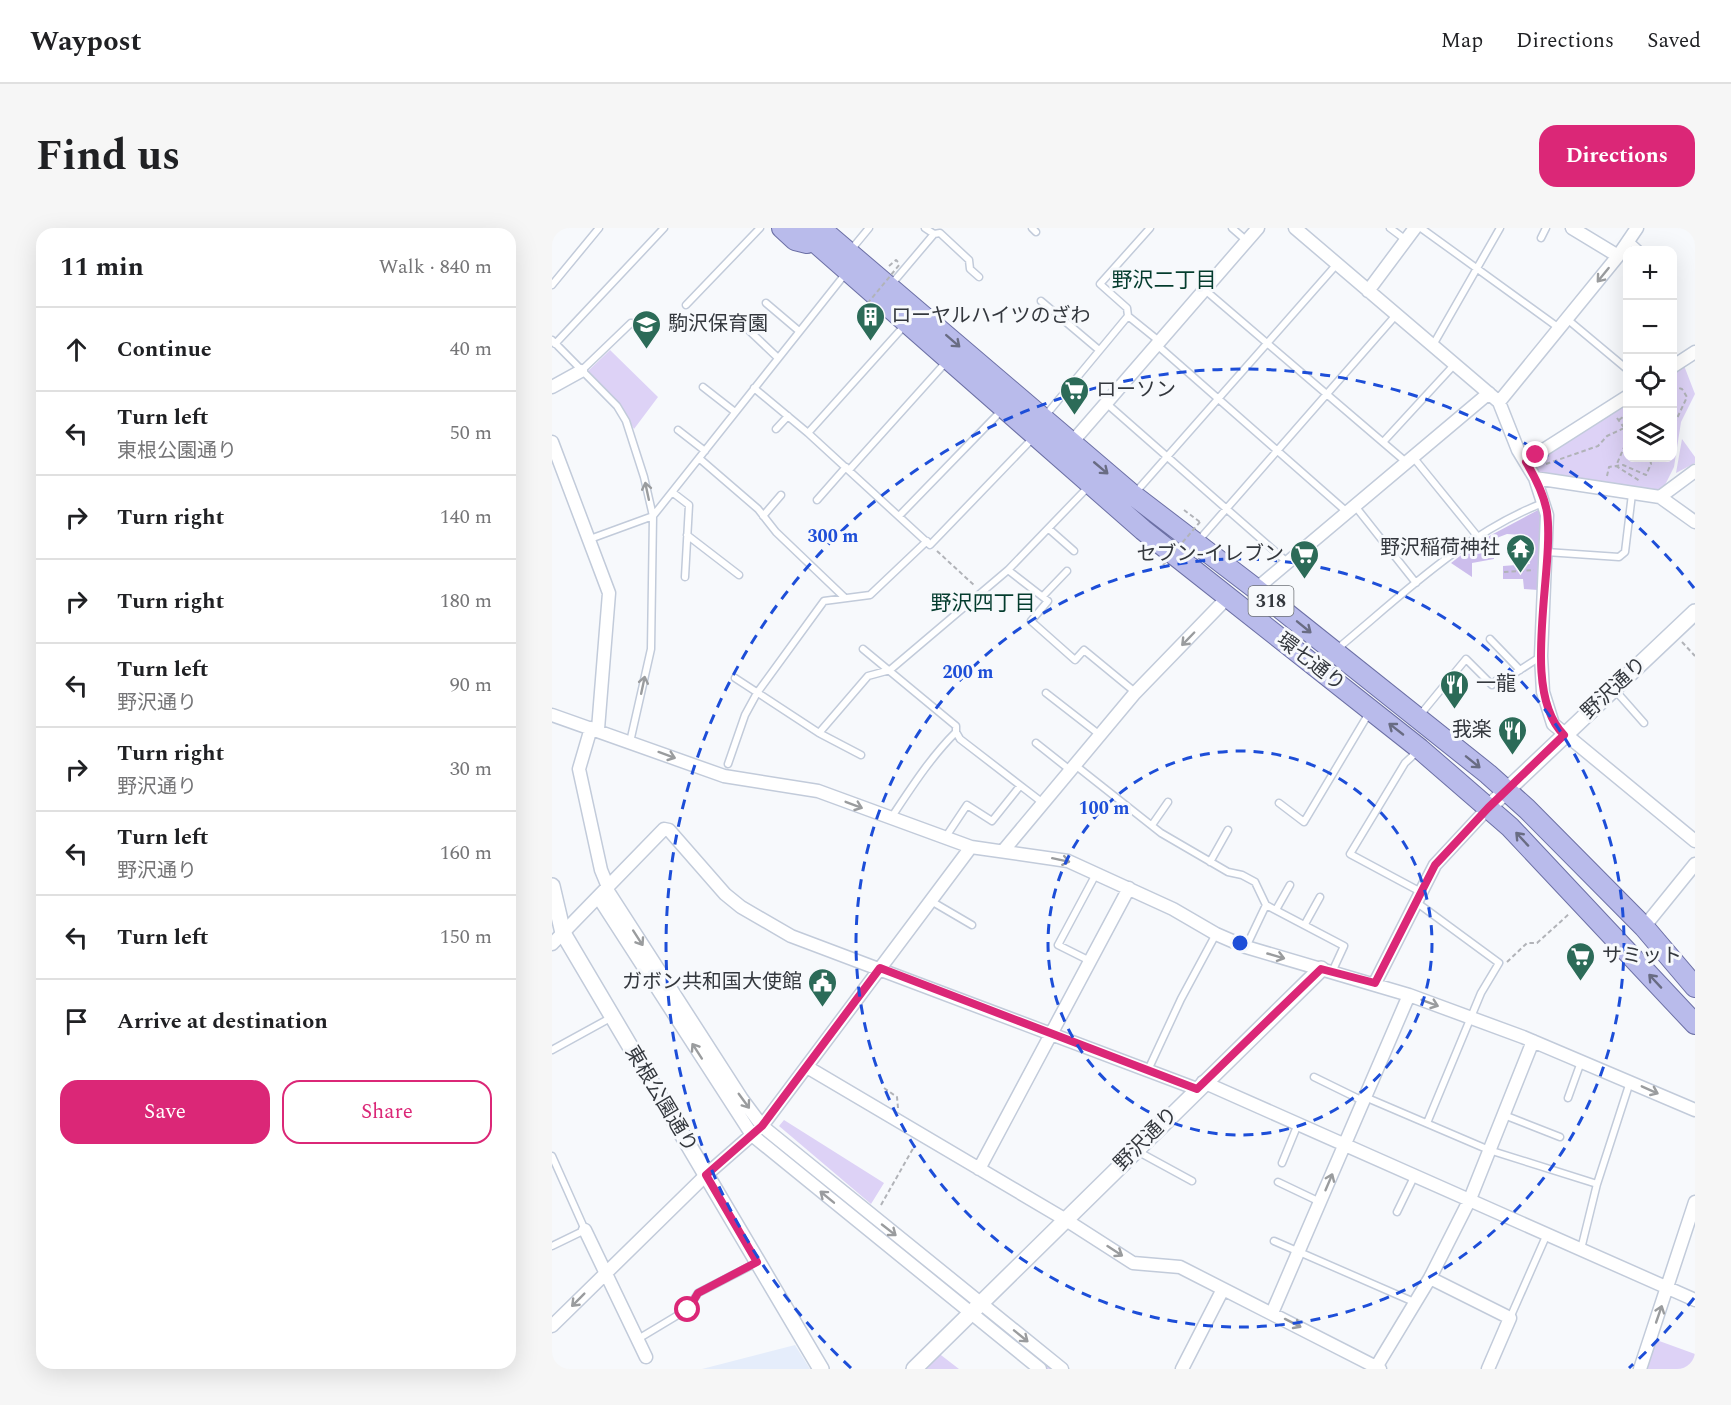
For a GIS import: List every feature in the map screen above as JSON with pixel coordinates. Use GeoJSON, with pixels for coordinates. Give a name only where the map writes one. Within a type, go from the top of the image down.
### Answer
{"type":"FeatureCollection","features":[{"type":"Feature","properties":{"kind":"main road"},"geometry":{"type":"LineString","coordinates":[[782,228],[795,240],[823,234]]}},
{"type":"Feature","properties":{"kind":"main road","name":"環七通り"},"geometry":{"type":"LineString","coordinates":[[799,228],[823,234],[888,278],[1043,418],[1133,495],[1418,717],[1506,790],[1644,927],[1695,987]]}},
{"type":"Feature","properties":{"kind":"main road","name":"環七通り"},"geometry":{"type":"LineString","coordinates":[[823,234],[847,273],[908,323],[1090,486],[1420,749],[1510,827],[1695,1024]]}},
{"type":"Feature","properties":{"kind":"street"},"geometry":{"type":"LineString","coordinates":[[1058,458],[1258,228]]}},
{"type":"Feature","properties":{"kind":"street"},"geometry":{"type":"LineString","coordinates":[[1295,228],[1499,402],[1518,450],[1535,478],[1545,502],[1546,569],[1541,656],[1543,692],[1553,724],[1695,841]]}},
{"type":"Feature","properties":{"kind":"street"},"geometry":{"type":"LineString","coordinates":[[1368,291],[1415,228]]}},
{"type":"Feature","properties":{"kind":"street"},"geometry":{"type":"LineString","coordinates":[[1572,228],[1588,232],[1618,256]]}},
{"type":"Feature","properties":{"kind":"street"},"geometry":{"type":"LineString","coordinates":[[1499,402],[1618,256],[1637,228]]}},
{"type":"Feature","properties":{"kind":"street"},"geometry":{"type":"LineString","coordinates":[[1677,364],[1695,352]]}},
{"type":"Feature","properties":{"kind":"street"},"geometry":{"type":"LineString","coordinates":[[552,387],[580,371]]}},
{"type":"Feature","properties":{"kind":"street"},"geometry":{"type":"LineString","coordinates":[[1256,589],[1489,393]]}},
{"type":"Feature","properties":{"kind":"street"},"geometry":{"type":"LineString","coordinates":[[1526,462],[1623,399]]}},
{"type":"Feature","properties":{"kind":"street"},"geometry":{"type":"LineString","coordinates":[[552,442],[609,593],[595,728],[579,769],[605,890],[762,1126],[874,1218],[976,1307],[1040,1369]]}},
{"type":"Feature","properties":{"kind":"street"},"geometry":{"type":"LineString","coordinates":[[1660,497],[1695,471]]}},
{"type":"Feature","properties":{"kind":"street"},"geometry":{"type":"LineString","coordinates":[[1535,478],[1631,487],[1660,497],[1695,522]]}},
{"type":"Feature","properties":{"kind":"street"},"geometry":{"type":"LineString","coordinates":[[1003,850],[1135,693],[1228,597]]}},
{"type":"Feature","properties":{"kind":"street","name":"野沢通り"},"geometry":{"type":"LineString","coordinates":[[1375,983],[1417,896],[1435,865],[1506,790],[1695,612]]}},
{"type":"Feature","properties":{"kind":"street"},"geometry":{"type":"LineString","coordinates":[[552,715],[595,728],[724,776],[819,791],[944,839],[971,847],[1068,861],[1130,888],[1216,934],[1246,947],[1375,983],[1409,995],[1533,1041],[1695,1110]]}},
{"type":"Feature","properties":{"kind":"street"},"geometry":{"type":"LineString","coordinates":[[557,939],[664,830],[669,830],[709,879],[741,907],[791,936],[1148,1070],[1200,1085],[1298,1124],[1695,1300]]}},
{"type":"Feature","properties":{"kind":"street"},"geometry":{"type":"LineString","coordinates":[[552,1326],[706,1175],[762,1126],[971,847]]}},
{"type":"Feature","properties":{"kind":"street"},"geometry":{"type":"LineString","coordinates":[[1644,927],[1695,864]]}},
{"type":"Feature","properties":{"kind":"street","name":"東根公園通り"},"geometry":{"type":"LineString","coordinates":[[552,886],[557,939],[613,1017],[821,1369]]}},
{"type":"Feature","properties":{"kind":"street"},"geometry":{"type":"LineString","coordinates":[[979,1169],[1130,888]]}},
{"type":"Feature","properties":{"kind":"street"},"geometry":{"type":"LineString","coordinates":[[605,890],[602,903],[752,1135],[976,1307],[1062,1369]]}},
{"type":"Feature","properties":{"kind":"street","name":"野沢通り"},"geometry":{"type":"LineString","coordinates":[[914,1369],[1200,1085],[1327,971]]}},
{"type":"Feature","properties":{"kind":"street"},"geometry":{"type":"LineString","coordinates":[[1272,1313],[1409,995]]}},
{"type":"Feature","properties":{"kind":"street"},"geometry":{"type":"LineString","coordinates":[[807,1067],[1066,1220],[1133,1263],[1180,1267],[1377,1368],[1430,1278],[1470,1199],[1533,1041]]}},
{"type":"Feature","properties":{"kind":"street"},"geometry":{"type":"LineString","coordinates":[[1640,1369],[1695,1202]]}},
{"type":"Feature","properties":{"kind":"street"},"geometry":{"type":"LineString","coordinates":[[585,1230],[646,1357]]}},
{"type":"Feature","properties":{"kind":"street"},"geometry":{"type":"LineString","coordinates":[[1430,1278],[1510,1318],[1488,1369]]}},
{"type":"Feature","properties":{"kind":"street"},"geometry":{"type":"LineString","coordinates":[[1182,1369],[1223,1289]]}},
{"type":"Feature","properties":{"kind":"lane"},"geometry":{"type":"LineString","coordinates":[[552,285],[599,228]]}},
{"type":"Feature","properties":{"kind":"lane"},"geometry":{"type":"LineString","coordinates":[[630,742],[651,649],[652,516],[644,477],[626,421],[616,406],[553,342],[664,228]]}},
{"type":"Feature","properties":{"kind":"lane"},"geometry":{"type":"LineString","coordinates":[[686,305],[760,228]]}},
{"type":"Feature","properties":{"kind":"lane"},"geometry":{"type":"LineString","coordinates":[[849,252],[869,228]]}},
{"type":"Feature","properties":{"kind":"lane"},"geometry":{"type":"LineString","coordinates":[[926,228],[934,234]]}},
{"type":"Feature","properties":{"kind":"lane"},"geometry":{"type":"LineString","coordinates":[[1150,228],[1100,284],[1127,308],[1128,316],[1216,399],[1352,509],[1416,583]]}},
{"type":"Feature","properties":{"kind":"lane"},"geometry":{"type":"LineString","coordinates":[[1232,228],[1247,241]]}},
{"type":"Feature","properties":{"kind":"lane"},"geometry":{"type":"LineString","coordinates":[[1390,228],[1406,240]]}},
{"type":"Feature","properties":{"kind":"lane"},"geometry":{"type":"LineString","coordinates":[[1421,228],[1478,270],[1563,324],[1623,366]]}},
{"type":"Feature","properties":{"kind":"lane"},"geometry":{"type":"LineString","coordinates":[[1432,346],[1478,270],[1500,228]]}},
{"type":"Feature","properties":{"kind":"lane"},"geometry":{"type":"LineString","coordinates":[[1541,238],[1546,228]]}},
{"type":"Feature","properties":{"kind":"lane"},"geometry":{"type":"LineString","coordinates":[[888,278],[934,234],[940,233],[969,260],[970,269],[979,277]]}},
{"type":"Feature","properties":{"kind":"lane"},"geometry":{"type":"LineString","coordinates":[[1629,240],[1636,246]]}},
{"type":"Feature","properties":{"kind":"lane"},"geometry":{"type":"LineString","coordinates":[[1133,495],[1337,264]]}},
{"type":"Feature","properties":{"kind":"lane"},"geometry":{"type":"LineString","coordinates":[[590,539],[652,516],[847,273]]}},
{"type":"Feature","properties":{"kind":"lane"},"geometry":{"type":"LineString","coordinates":[[1205,290],[1327,394],[1410,460],[1478,537]]}},
{"type":"Feature","properties":{"kind":"lane"},"geometry":{"type":"LineString","coordinates":[[1041,301],[1099,350]]}},
{"type":"Feature","properties":{"kind":"lane"},"geometry":{"type":"LineString","coordinates":[[766,303],[799,331]]}},
{"type":"Feature","properties":{"kind":"lane"},"geometry":{"type":"LineString","coordinates":[[1196,542],[1396,315]]}},
{"type":"Feature","properties":{"kind":"lane"},"geometry":{"type":"LineString","coordinates":[[1043,418],[1128,316]]}},
{"type":"Feature","properties":{"kind":"lane"},"geometry":{"type":"LineString","coordinates":[[738,320],[778,358]]}},
{"type":"Feature","properties":{"kind":"lane"},"geometry":{"type":"LineString","coordinates":[[580,371],[631,323]]}},
{"type":"Feature","properties":{"kind":"lane"},"geometry":{"type":"LineString","coordinates":[[808,433],[908,323]]}},
{"type":"Feature","properties":{"kind":"lane"},"geometry":{"type":"LineString","coordinates":[[817,500],[948,359]]}},
{"type":"Feature","properties":{"kind":"lane"},"geometry":{"type":"LineString","coordinates":[[1384,441],[1454,365]]}},
{"type":"Feature","properties":{"kind":"lane"},"geometry":{"type":"LineString","coordinates":[[703,387],[735,412]]}},
{"type":"Feature","properties":{"kind":"lane"},"geometry":{"type":"LineString","coordinates":[[754,388],[808,433],[929,543]]}},
{"type":"Feature","properties":{"kind":"lane"},"geometry":{"type":"LineString","coordinates":[[1106,402],[1288,562]]}},
{"type":"Feature","properties":{"kind":"lane"},"geometry":{"type":"LineString","coordinates":[[900,515],[1003,409]]}},
{"type":"Feature","properties":{"kind":"lane"},"geometry":{"type":"LineString","coordinates":[[776,429],[788,416]]}},
{"type":"Feature","properties":{"kind":"lane"},"geometry":{"type":"LineString","coordinates":[[678,430],[705,451]]}},
{"type":"Feature","properties":{"kind":"lane"},"geometry":{"type":"LineString","coordinates":[[728,764],[745,715],[757,693],[824,601],[844,597],[870,596],[929,543],[1034,437]]}},
{"type":"Feature","properties":{"kind":"lane"},"geometry":{"type":"LineString","coordinates":[[700,459],[763,516],[776,532],[844,597]]}},
{"type":"Feature","properties":{"kind":"lane"},"geometry":{"type":"LineString","coordinates":[[819,733],[868,676],[890,670],[1008,570],[1090,486]]}},
{"type":"Feature","properties":{"kind":"lane"},"geometry":{"type":"LineString","coordinates":[[1546,552],[1619,557],[1625,552],[1631,487]]}},
{"type":"Feature","properties":{"kind":"lane"},"geometry":{"type":"LineString","coordinates":[[672,492],[688,505],[685,577]]}},
{"type":"Feature","properties":{"kind":"lane"},"geometry":{"type":"LineString","coordinates":[[763,516],[782,495]]}},
{"type":"Feature","properties":{"kind":"lane"},"geometry":{"type":"LineString","coordinates":[[1334,651],[1416,583],[1478,537],[1545,502]]}},
{"type":"Feature","properties":{"kind":"lane"},"geometry":{"type":"LineString","coordinates":[[1049,529],[1074,551]]}},
{"type":"Feature","properties":{"kind":"lane"},"geometry":{"type":"LineString","coordinates":[[687,535],[739,575]]}},
{"type":"Feature","properties":{"kind":"lane"},"geometry":{"type":"LineString","coordinates":[[1008,570],[1048,601],[1031,621],[1075,660],[1084,650],[1135,693]]}},
{"type":"Feature","properties":{"kind":"lane"},"geometry":{"type":"LineString","coordinates":[[1043,596],[1067,571]]}},
{"type":"Feature","properties":{"kind":"lane"},"geometry":{"type":"LineString","coordinates":[[1490,639],[1520,670]]}},
{"type":"Feature","properties":{"kind":"lane"},"geometry":{"type":"LineString","coordinates":[[863,649],[956,726],[960,739],[1043,804]]}},
{"type":"Feature","properties":{"kind":"lane"},"geometry":{"type":"LineString","coordinates":[[1418,717],[1466,658],[1492,685],[1500,677],[1512,675],[1541,656]]}},
{"type":"Feature","properties":{"kind":"lane"},"geometry":{"type":"LineString","coordinates":[[735,678],[819,733],[861,755]]}},
{"type":"Feature","properties":{"kind":"lane"},"geometry":{"type":"LineString","coordinates":[[1613,688],[1644,723]]}},
{"type":"Feature","properties":{"kind":"lane"},"geometry":{"type":"LineString","coordinates":[[1046,693],[1100,735]]}},
{"type":"Feature","properties":{"kind":"lane"},"geometry":{"type":"LineString","coordinates":[[1279,803],[1304,822],[1371,710]]}},
{"type":"Feature","properties":{"kind":"lane"},"geometry":{"type":"LineString","coordinates":[[891,819],[924,769],[956,732]]}},
{"type":"Feature","properties":{"kind":"lane"},"geometry":{"type":"LineString","coordinates":[[1036,743],[1152,825],[1210,862],[1228,872],[1242,875],[1255,882],[1266,905],[1277,908],[1344,946],[1327,971]]}},
{"type":"Feature","properties":{"kind":"lane"},"geometry":{"type":"LineString","coordinates":[[1420,749],[1405,763],[1350,854],[1417,896],[1498,963],[1470,1019],[1427,1123]]}},
{"type":"Feature","properties":{"kind":"lane"},"geometry":{"type":"LineString","coordinates":[[944,839],[967,805],[992,821],[1020,786]]}},
{"type":"Feature","properties":{"kind":"lane"},"geometry":{"type":"LineString","coordinates":[[1152,825],[1168,802]]}},
{"type":"Feature","properties":{"kind":"lane"},"geometry":{"type":"LineString","coordinates":[[1210,862],[1228,831]]}},
{"type":"Feature","properties":{"kind":"lane"},"geometry":{"type":"LineString","coordinates":[[1090,962],[1058,945],[1096,874]]}},
{"type":"Feature","properties":{"kind":"lane"},"geometry":{"type":"LineString","coordinates":[[1277,908],[1290,885]]}},
{"type":"Feature","properties":{"kind":"lane"},"geometry":{"type":"LineString","coordinates":[[1305,924],[1320,897]]}},
{"type":"Feature","properties":{"kind":"lane"},"geometry":{"type":"LineString","coordinates":[[931,901],[972,925]]}},
{"type":"Feature","properties":{"kind":"lane"},"geometry":{"type":"LineString","coordinates":[[1246,947],[1266,905]]}},
{"type":"Feature","properties":{"kind":"lane"},"geometry":{"type":"LineString","coordinates":[[1148,1070],[1181,999],[1216,934]]}},
{"type":"Feature","properties":{"kind":"lane"},"geometry":{"type":"LineString","coordinates":[[552,1050],[613,1017]]}},
{"type":"Feature","properties":{"kind":"lane"},"geometry":{"type":"LineString","coordinates":[[1568,1098],[1581,1061]]}},
{"type":"Feature","properties":{"kind":"lane"},"geometry":{"type":"LineString","coordinates":[[1314,1077],[1489,1150],[1597,1184]]}},
{"type":"Feature","properties":{"kind":"lane"},"geometry":{"type":"LineString","coordinates":[[1581,1249],[1597,1184],[1631,1082]]}},
{"type":"Feature","properties":{"kind":"lane"},"geometry":{"type":"LineString","coordinates":[[1504,1115],[1560,1137]]}},
{"type":"Feature","properties":{"kind":"lane"},"geometry":{"type":"LineString","coordinates":[[1282,1164],[1298,1124]]}},
{"type":"Feature","properties":{"kind":"lane"},"geometry":{"type":"LineString","coordinates":[[1135,1150],[1192,1181]]}},
{"type":"Feature","properties":{"kind":"lane"},"geometry":{"type":"LineString","coordinates":[[552,1155],[585,1230],[552,1246]]}},
{"type":"Feature","properties":{"kind":"lane"},"geometry":{"type":"LineString","coordinates":[[1397,1212],[1415,1175]]}},
{"type":"Feature","properties":{"kind":"lane"},"geometry":{"type":"LineString","coordinates":[[1278,1182],[1320,1202]]}},
{"type":"Feature","properties":{"kind":"lane"},"geometry":{"type":"LineString","coordinates":[[1510,1318],[1547,1234]]}},
{"type":"Feature","properties":{"kind":"lane"},"geometry":{"type":"LineString","coordinates":[[1274,1241],[1414,1302]]}},
{"type":"Feature","properties":{"kind":"lane"},"geometry":{"type":"LineString","coordinates":[[637,1340],[688,1310],[698,1293],[757,1262]]}},
{"type":"Feature","properties":{"kind":"path"},"geometry":{"type":"LineString","coordinates":[[552,232],[554,228]]}},
{"type":"Feature","properties":{"kind":"path"},"geometry":{"type":"LineString","coordinates":[[870,309],[862,317],[858,315],[900,264],[896,260],[888,278]]}},
{"type":"Feature","properties":{"kind":"path"},"geometry":{"type":"LineString","coordinates":[[1677,388],[1682,389],[1687,397],[1677,418]]}},
{"type":"Feature","properties":{"kind":"path"},"geometry":{"type":"LineString","coordinates":[[1610,407],[1623,427]]}},
{"type":"Feature","properties":{"kind":"path"},"geometry":{"type":"LineString","coordinates":[[1618,420],[1623,416]]}},
{"type":"Feature","properties":{"kind":"path"},"geometry":{"type":"LineString","coordinates":[[1547,464],[1598,446],[1607,436],[1623,428]]}},
{"type":"Feature","properties":{"kind":"path"},"geometry":{"type":"LineString","coordinates":[[1616,466],[1623,450]]}},
{"type":"Feature","properties":{"kind":"path"},"geometry":{"type":"LineString","coordinates":[[1611,478],[1607,477],[1609,467],[1623,465],[1646,475],[1651,462]]}},
{"type":"Feature","properties":{"kind":"path"},"geometry":{"type":"LineString","coordinates":[[1616,466],[1640,480],[1640,483],[1631,487]]}},
{"type":"Feature","properties":{"kind":"path"},"geometry":{"type":"LineString","coordinates":[[1163,565],[1200,522],[1184,510]]}},
{"type":"Feature","properties":{"kind":"path"},"geometry":{"type":"LineString","coordinates":[[929,543],[981,592]]}},
{"type":"Feature","properties":{"kind":"path"},"geometry":{"type":"LineString","coordinates":[[1504,572],[1546,569]]}},
{"type":"Feature","properties":{"kind":"path"},"geometry":{"type":"LineString","coordinates":[[1673,632],[1695,656]]}},
{"type":"Feature","properties":{"kind":"path"},"geometry":{"type":"LineString","coordinates":[[1498,963],[1509,962],[1527,943],[1536,944],[1573,910]]}},
{"type":"Feature","properties":{"kind":"path"},"geometry":{"type":"LineString","coordinates":[[884,1088],[897,1097],[898,1105],[895,1111]]}},
{"type":"Feature","properties":{"kind":"path"},"geometry":{"type":"LineString","coordinates":[[874,1218],[921,1134]]}},
{"type":"Feature","properties":{"kind":"shaded area"},"geometry":{"type":"Polygon","coordinates":[[[610,350],[658,397],[634,429],[618,403],[587,372],[610,350]]]}},
{"type":"Feature","properties":{"kind":"shaded area"},"geometry":{"type":"Polygon","coordinates":[[[1683,363],[1695,394],[1681,422],[1677,448],[1677,408],[1677,367],[1683,363]]]}},
{"type":"Feature","properties":{"kind":"shaded area"},"geometry":{"type":"Polygon","coordinates":[[[1623,402],[1623,462],[1675,462],[1660,495],[1539,475],[1530,462],[1623,402]]]}},
{"type":"Feature","properties":{"kind":"shaded area"},"geometry":{"type":"Polygon","coordinates":[[[1682,439],[1695,457],[1695,463],[1676,473],[1682,439]]]}},
{"type":"Feature","properties":{"kind":"shaded area"},"geometry":{"type":"Polygon","coordinates":[[[1538,510],[1541,512],[1543,524],[1538,590],[1524,589],[1523,579],[1503,579],[1503,566],[1530,564],[1522,535],[1507,534],[1494,539],[1494,559],[1472,563],[1472,577],[1451,563],[1478,542],[1538,510]]]}},
{"type":"Feature","properties":{"kind":"shaded area"},"geometry":{"type":"Polygon","coordinates":[[[784,1120],[884,1183],[871,1204],[779,1126],[784,1120]]]}},
{"type":"Feature","properties":{"kind":"shaded area"},"geometry":{"type":"Polygon","coordinates":[[[765,1133],[972,1300],[968,1305],[761,1136],[765,1133]]]}},
{"type":"Feature","properties":{"kind":"shaded area"},"geometry":{"type":"Polygon","coordinates":[[[983,1309],[1056,1369],[1047,1369],[980,1314],[983,1309]]]}},
{"type":"Feature","properties":{"kind":"shaded area"},"geometry":{"type":"Polygon","coordinates":[[[1651,1338],[1695,1354],[1695,1369],[1640,1369],[1651,1338]]]}},
{"type":"Feature","properties":{"kind":"shaded area"},"geometry":{"type":"Polygon","coordinates":[[[795,1345],[810,1369],[702,1369],[795,1345]]]}},
{"type":"Feature","properties":{"kind":"shaded area"},"geometry":{"type":"Polygon","coordinates":[[[937,1352],[959,1369],[921,1369],[937,1352]]]}},
{"type":"Feature","properties":{"kind":"place","name":"ローヤルハイツのざわ"},"geometry":{"type":"Point","coordinates":[870,342]}},
{"type":"Feature","properties":{"kind":"place","name":"駒沢保育園"},"geometry":{"type":"Point","coordinates":[647,350]}},
{"type":"Feature","properties":{"kind":"place","name":"ローソン"},"geometry":{"type":"Point","coordinates":[1075,416]}},
{"type":"Feature","properties":{"kind":"place","name":"野沢稲荷神社"},"geometry":{"type":"Point","coordinates":[1521,574]}},
{"type":"Feature","properties":{"kind":"place","name":"セブン-イレブン"},"geometry":{"type":"Point","coordinates":[1305,580]}},
{"type":"Feature","properties":{"kind":"place","name":"一龍"},"geometry":{"type":"Point","coordinates":[1455,710]}},
{"type":"Feature","properties":{"kind":"place","name":"我楽"},"geometry":{"type":"Point","coordinates":[1513,756]}},
{"type":"Feature","properties":{"kind":"place","name":"サミット"},"geometry":{"type":"Point","coordinates":[1581,982]}},
{"type":"Feature","properties":{"kind":"place","name":"ガボン共和国大使館"},"geometry":{"type":"Point","coordinates":[823,1008]}},
{"type":"Feature","properties":{"kind":"district","name":"野沢二丁目"},"geometry":{"type":"Point","coordinates":[1164,281]}},
{"type":"Feature","properties":{"kind":"district","name":"野沢四丁目"},"geometry":{"type":"Point","coordinates":[983,604]}},
{"type":"Feature","properties":{"kind":"route"},"geometry":{"type":"LineString","coordinates":[[688,1310],[698,1293],[757,1262],[706,1175],[762,1126],[880,968],[1197,1089],[1321,969],[1375,983],[1419,891],[1435,865],[1488,808],[1564,735],[1553,724],[1543,692],[1541,656],[1547,515],[1545,502],[1526,462],[1536,455]]}}]}
